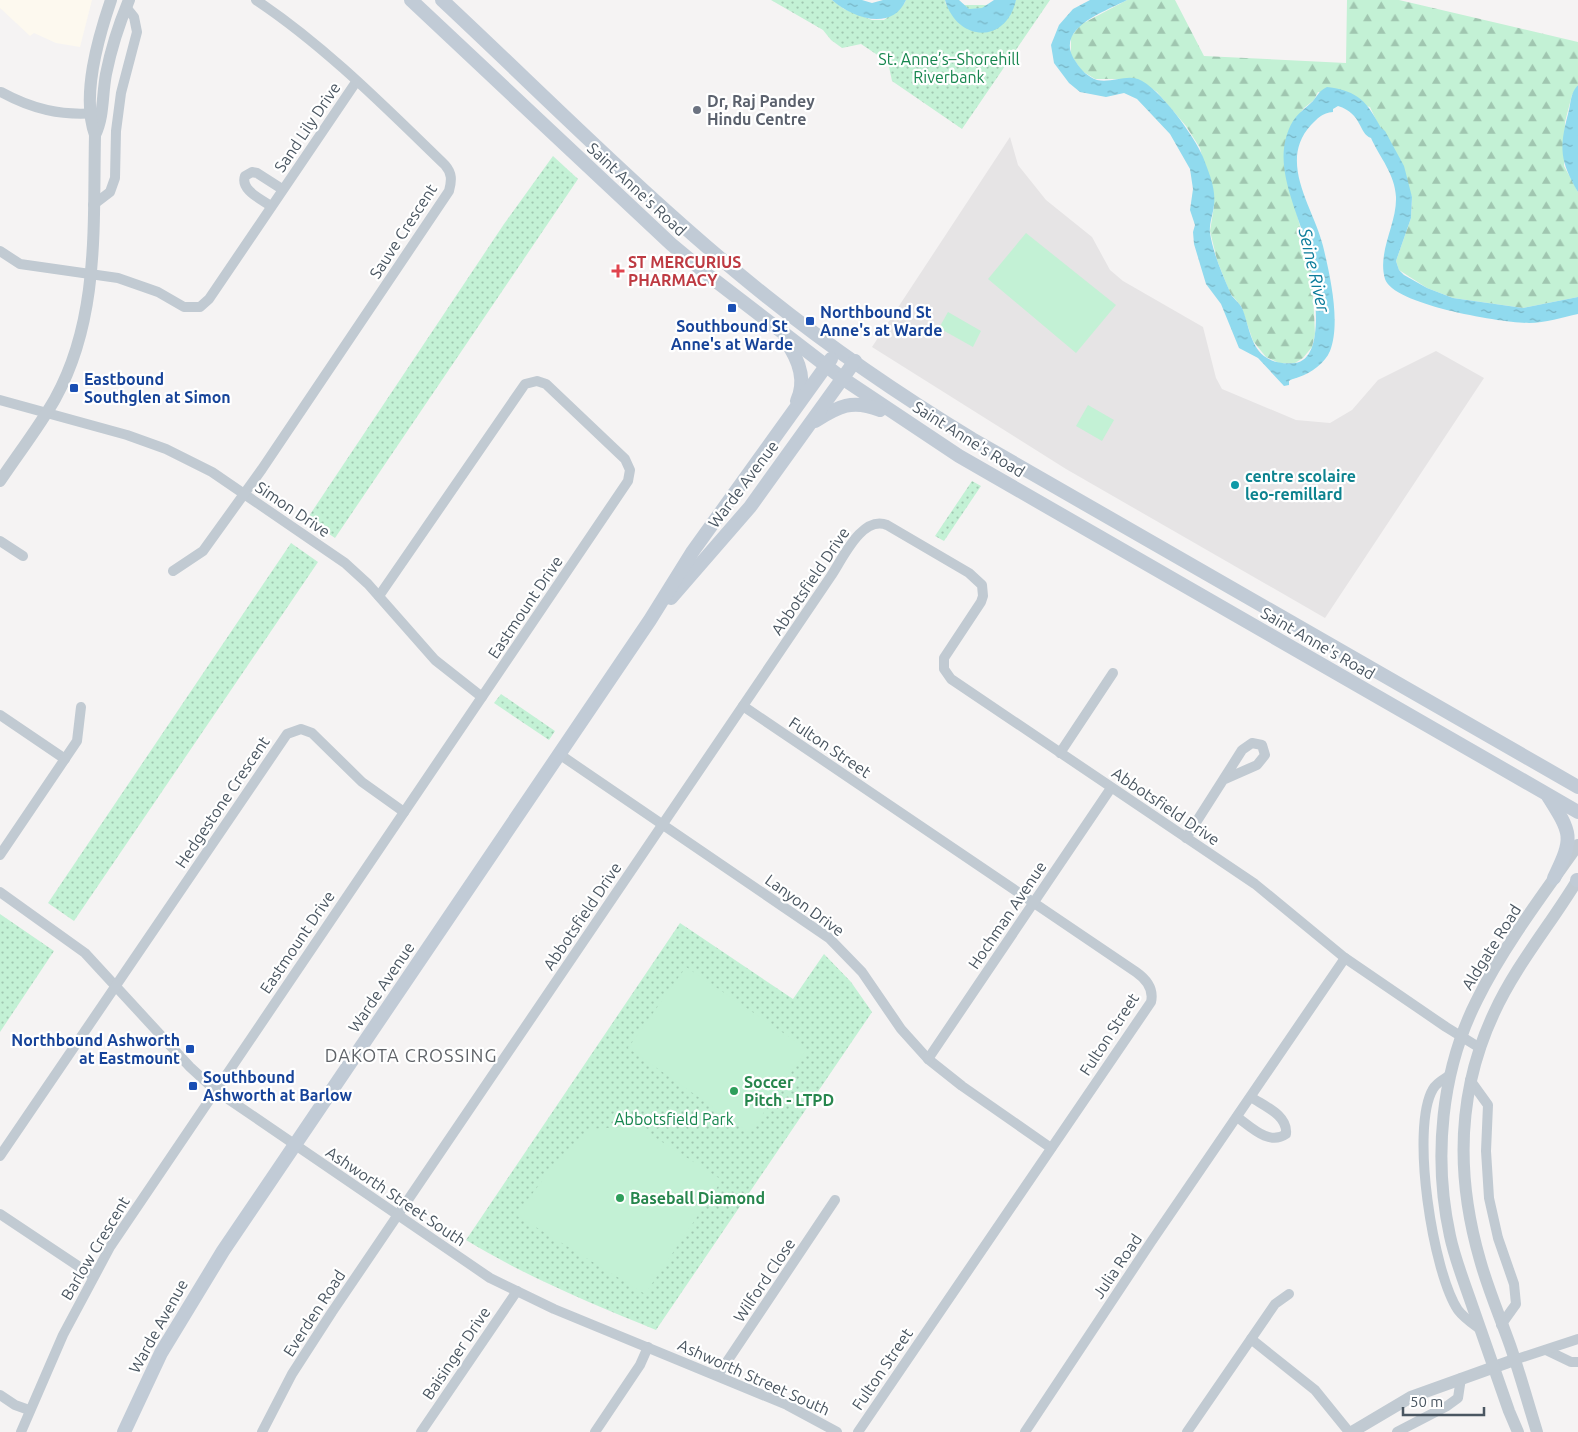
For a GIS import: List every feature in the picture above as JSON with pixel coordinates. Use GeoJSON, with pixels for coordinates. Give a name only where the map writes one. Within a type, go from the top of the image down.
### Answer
{"type":"FeatureCollection","features":[{"type":"Feature","properties":{"kind":"main road","name":"Saint Anne's Road"},"geometry":{"type":"LineString","coordinates":[[411,0],[671,244],[775,328],[842,378],[960,456],[1578,812]]}},
{"type":"Feature","properties":{"kind":"main road","name":"Saint Anne's Road"},"geometry":{"type":"LineString","coordinates":[[442,0],[574,127],[701,241],[768,298],[911,401],[972,439],[1578,788]]}},
{"type":"Feature","properties":{"kind":"main road"},"geometry":{"type":"LineString","coordinates":[[775,328],[796,358],[801,372],[799,396],[787,421]]}},
{"type":"Feature","properties":{"kind":"main road","name":"Warde Avenue"},"geometry":{"type":"LineString","coordinates":[[124,1432],[144,1386],[183,1314],[223,1251],[650,620],[693,551],[838,349]]}},
{"type":"Feature","properties":{"kind":"main road","name":"Warde Avenue"},"geometry":{"type":"LineString","coordinates":[[650,620],[688,580],[750,507],[855,361]]}},
{"type":"Feature","properties":{"kind":"main road"},"geometry":{"type":"LineString","coordinates":[[810,424],[837,408],[853,403],[878,408],[908,422]]}},
{"type":"Feature","properties":{"kind":"main road"},"geometry":{"type":"LineString","coordinates":[[1546,794],[1568,829],[1567,852],[1554,878]]}},
{"type":"Feature","properties":{"kind":"street"},"geometry":{"type":"LineString","coordinates":[[96,113],[92,73],[102,24],[111,0]]}},
{"type":"Feature","properties":{"kind":"street","name":"Sauve Crescent"},"geometry":{"type":"LineString","coordinates":[[173,571],[203,551],[244,494],[450,186],[450,172],[445,165],[298,29],[256,0]]}},
{"type":"Feature","properties":{"kind":"street"},"geometry":{"type":"LineString","coordinates":[[0,480],[46,412],[62,384],[77,350],[84,326],[92,275],[95,135],[91,122],[96,113],[114,39],[127,4]]}},
{"type":"Feature","properties":{"kind":"street"},"geometry":{"type":"LineString","coordinates":[[93,205],[110,192],[115,178],[116,131],[120,94],[137,32],[134,17],[127,4]]}},
{"type":"Feature","properties":{"kind":"street","name":"Sand Lily Drive"},"geometry":{"type":"LineString","coordinates":[[92,275],[118,278],[158,292],[184,307],[200,307],[206,303],[356,82]]}},
{"type":"Feature","properties":{"kind":"street"},"geometry":{"type":"LineString","coordinates":[[2,92],[42,110],[72,115],[96,113]]}},
{"type":"Feature","properties":{"kind":"street","name":"Sand Lily Drive"},"geometry":{"type":"LineString","coordinates":[[271,206],[247,189],[244,183],[245,176],[255,172],[282,189]]}},
{"type":"Feature","properties":{"kind":"street"},"geometry":{"type":"LineString","coordinates":[[0,251],[20,264],[92,275]]}},
{"type":"Feature","properties":{"kind":"street","name":"Eastmount Drive"},"geometry":{"type":"LineString","coordinates":[[215,1090],[628,481],[630,470],[626,458],[546,384],[537,381],[525,384],[379,596]]}},
{"type":"Feature","properties":{"kind":"street","name":"Simon Drive"},"geometry":{"type":"LineString","coordinates":[[0,400],[127,435],[166,449],[212,472],[345,563],[379,596],[435,660],[482,697]]}},
{"type":"Feature","properties":{"kind":"street","name":"Abbotsfield Drive"},"geometry":{"type":"LineString","coordinates":[[397,1215],[860,533],[869,524],[882,523],[979,580],[983,596],[944,658],[945,672],[956,683],[1281,904],[1345,958],[1480,1048]]}},
{"type":"Feature","properties":{"kind":"street"},"geometry":{"type":"LineString","coordinates":[[0,541],[23,556]]}},
{"type":"Feature","properties":{"kind":"street"},"geometry":{"type":"LineString","coordinates":[[1060,753],[1113,673]]}},
{"type":"Feature","properties":{"kind":"street","name":"Fulton Street"},"geometry":{"type":"LineString","coordinates":[[743,706],[1033,904],[1141,975],[1147,982],[1152,996],[1151,1002],[858,1432]]}},
{"type":"Feature","properties":{"kind":"street"},"geometry":{"type":"LineString","coordinates":[[0,855],[77,741],[81,707]]}},
{"type":"Feature","properties":{"kind":"street"},"geometry":{"type":"LineString","coordinates":[[0,715],[65,759]]}},
{"type":"Feature","properties":{"kind":"street","name":"Hedgestone Crescent"},"geometry":{"type":"LineString","coordinates":[[115,985],[283,739],[290,732],[301,729],[312,733],[356,776],[404,812]]}},
{"type":"Feature","properties":{"kind":"street","name":"Lanyon Drive"},"geometry":{"type":"LineString","coordinates":[[559,754],[829,938],[862,972],[901,1029],[928,1059],[962,1086],[1051,1148]]}},
{"type":"Feature","properties":{"kind":"street"},"geometry":{"type":"LineString","coordinates":[[1186,838],[1223,780]]}},
{"type":"Feature","properties":{"kind":"street","name":"Hochman Avenue"},"geometry":{"type":"LineString","coordinates":[[928,1059],[1111,788]]}},
{"type":"Feature","properties":{"kind":"street","name":"Aldgate Road"},"geometry":{"type":"LineString","coordinates":[[1518,1432],[1458,1265],[1446,1216],[1443,1188],[1442,1132],[1450,1075],[1461,1037],[1477,999],[1497,965],[1578,844]]}},
{"type":"Feature","properties":{"kind":"street"},"geometry":{"type":"LineString","coordinates":[[1537,1432],[1480,1261],[1467,1208],[1463,1132],[1470,1080],[1495,1011],[1514,977],[1578,880]]}},
{"type":"Feature","properties":{"kind":"street","name":"Ashworth Street South"},"geometry":{"type":"LineString","coordinates":[[0,892],[74,944],[115,985],[190,1067],[215,1090],[490,1278],[554,1309],[787,1405],[837,1432]]}},
{"type":"Feature","properties":{"kind":"street","name":"Julia Road"},"geometry":{"type":"LineString","coordinates":[[1025,1432],[1345,958]]}},
{"type":"Feature","properties":{"kind":"street"},"geometry":{"type":"LineString","coordinates":[[0,1156],[115,985]]}},
{"type":"Feature","properties":{"kind":"street"},"geometry":{"type":"LineString","coordinates":[[1450,1075],[1436,1085],[1432,1091],[1427,1110],[1424,1157],[1428,1216],[1440,1266],[1453,1301],[1462,1315],[1481,1330]]}},
{"type":"Feature","properties":{"kind":"street"},"geometry":{"type":"LineString","coordinates":[[1470,1080],[1488,1105],[1486,1151],[1489,1198],[1498,1238],[1514,1284],[1516,1304],[1501,1325]]}},
{"type":"Feature","properties":{"kind":"street","name":"Barlow Crescent"},"geometry":{"type":"LineString","coordinates":[[21,1432],[62,1335],[93,1276],[123,1226],[215,1090]]}},
{"type":"Feature","properties":{"kind":"street"},"geometry":{"type":"LineString","coordinates":[[1237,1118],[1266,1137],[1274,1139],[1286,1134],[1287,1127],[1280,1116],[1251,1097]]}},
{"type":"Feature","properties":{"kind":"street","name":"Wilford Close"},"geometry":{"type":"LineString","coordinates":[[718,1375],[835,1200]]}},
{"type":"Feature","properties":{"kind":"street"},"geometry":{"type":"LineString","coordinates":[[0,1214],[93,1276]]}},
{"type":"Feature","properties":{"kind":"street","name":"Everden Road"},"geometry":{"type":"LineString","coordinates":[[262,1432],[309,1346],[397,1215]]}},
{"type":"Feature","properties":{"kind":"street","name":"Baisinger Drive"},"geometry":{"type":"LineString","coordinates":[[421,1432],[517,1291]]}},
{"type":"Feature","properties":{"kind":"street"},"geometry":{"type":"LineString","coordinates":[[1187,1432],[1275,1304],[1289,1294]]}},
{"type":"Feature","properties":{"kind":"street"},"geometry":{"type":"LineString","coordinates":[[1251,1339],[1315,1390],[1351,1432],[1411,1397],[1493,1366],[1578,1339]]}},
{"type":"Feature","properties":{"kind":"street"},"geometry":{"type":"LineString","coordinates":[[595,1432],[640,1365],[648,1347]]}},
{"type":"Feature","properties":{"kind":"street"},"geometry":{"type":"LineString","coordinates":[[1546,1350],[1571,1362],[1578,1362]]}},
{"type":"Feature","properties":{"kind":"street"},"geometry":{"type":"LineString","coordinates":[[1397,1432],[1447,1406],[1458,1398],[1461,1378]]}},
{"type":"Feature","properties":{"kind":"street"},"geometry":{"type":"LineString","coordinates":[[0,1395],[15,1405],[29,1410]]}},
{"type":"Feature","properties":{"kind":"shaded area"},"geometry":{"type":"Polygon","coordinates":[[[0,0],[92,0],[80,47],[56,43],[34,33],[30,36],[0,8],[0,0]]]}},
{"type":"Feature","properties":{"kind":"shaded area"},"geometry":{"type":"Polygon","coordinates":[[[1010,137],[1018,165],[1046,200],[1092,237],[1110,270],[1123,281],[1203,327],[1216,378],[1222,389],[1296,420],[1330,423],[1352,410],[1378,380],[1436,351],[1484,378],[1325,618],[1066,469],[872,347],[1010,137]]]}},
{"type":"Feature","properties":{"kind":"green space","name":"St. Anne’s–Shorehill Riverbank"},"geometry":{"type":"Polygon","coordinates":[[[771,0],[832,0],[844,9],[872,20],[884,20],[904,4],[906,0],[945,0],[946,5],[1014,5],[1016,0],[1050,0],[962,129],[892,81],[888,62],[861,44],[842,48],[831,40],[823,30],[771,0]]]}},
{"type":"Feature","properties":{"kind":"green space"},"geometry":{"type":"Polygon","coordinates":[[[1127,0],[1175,0],[1204,56],[1346,63],[1347,0],[1399,0],[1578,42],[1578,85],[1572,95],[1565,122],[1564,166],[1578,192],[1578,297],[1523,308],[1453,298],[1427,288],[1399,270],[1396,261],[1411,218],[1412,197],[1370,107],[1318,92],[1314,100],[1304,108],[1291,126],[1284,164],[1312,273],[1315,334],[1312,347],[1303,358],[1295,363],[1279,363],[1266,357],[1253,341],[1241,306],[1230,293],[1217,260],[1210,231],[1214,206],[1200,148],[1186,126],[1157,92],[1137,79],[1095,79],[1082,71],[1071,55],[1071,37],[1080,25],[1127,0]]]}},
{"type":"Feature","properties":{"kind":"green space"},"geometry":{"type":"Polygon","coordinates":[[[553,156],[578,179],[335,538],[307,519],[504,224],[553,156]]]}},
{"type":"Feature","properties":{"kind":"green space"},"geometry":{"type":"Polygon","coordinates":[[[1026,233],[1116,305],[1076,353],[988,279],[1026,233]]]}},
{"type":"Feature","properties":{"kind":"green space"},"geometry":{"type":"Polygon","coordinates":[[[948,312],[981,331],[973,347],[939,328],[948,312]]]}},
{"type":"Feature","properties":{"kind":"green space"},"geometry":{"type":"Polygon","coordinates":[[[1088,405],[1114,420],[1102,441],[1076,426],[1088,405]]]}},
{"type":"Feature","properties":{"kind":"green space"},"geometry":{"type":"Polygon","coordinates":[[[972,481],[981,486],[944,541],[935,536],[972,481]]]}},
{"type":"Feature","properties":{"kind":"green space"},"geometry":{"type":"Polygon","coordinates":[[[291,543],[318,562],[74,921],[48,903],[291,543]]]}},
{"type":"Feature","properties":{"kind":"green space"},"geometry":{"type":"Polygon","coordinates":[[[501,694],[555,731],[549,740],[494,703],[501,694]]]}},
{"type":"Feature","properties":{"kind":"green space"},"geometry":{"type":"Polygon","coordinates":[[[0,914],[54,951],[0,1032],[0,914]]]}},
{"type":"Feature","properties":{"kind":"green space","name":"Abbotsfield Park"},"geometry":{"type":"Polygon","coordinates":[[[680,923],[793,999],[824,954],[851,982],[872,1012],[656,1330],[536,1278],[466,1240],[680,923]]]}},
{"type":"Feature","properties":{"kind":"green space","name":"Soccer Pitch - LTPD"},"geometry":{"type":"Polygon","coordinates":[[[686,967],[807,1049],[750,1133],[628,1048],[686,967]]]}},
{"type":"Feature","properties":{"kind":"green space","name":"Baseball Diamond"},"geometry":{"type":"Polygon","coordinates":[[[637,1126],[722,1180],[645,1294],[516,1215],[558,1160],[590,1129],[637,1126]]]}},
{"type":"Feature","properties":{"kind":"water"},"geometry":{"type":"Polygon","coordinates":[[[832,0],[862,0],[872,3],[883,0],[906,0],[900,10],[891,16],[882,19],[871,19],[850,12],[832,0]]]}},
{"type":"Feature","properties":{"kind":"water"},"geometry":{"type":"Polygon","coordinates":[[[945,0],[959,0],[969,9],[982,8],[994,0],[1016,0],[1011,15],[1002,25],[992,31],[981,33],[970,30],[960,24],[951,14],[945,0]]]}},
{"type":"Feature","properties":{"kind":"water","name":"Seine River"},"geometry":{"type":"Polygon","coordinates":[[[1090,0],[1127,0],[1084,23],[1071,40],[1070,50],[1080,68],[1097,80],[1107,81],[1133,78],[1146,84],[1166,102],[1199,148],[1213,187],[1214,205],[1210,230],[1211,240],[1231,294],[1242,308],[1253,342],[1261,354],[1267,358],[1281,363],[1295,363],[1306,358],[1313,345],[1316,328],[1314,288],[1305,241],[1287,181],[1284,151],[1293,121],[1327,87],[1347,91],[1361,99],[1385,131],[1404,166],[1412,197],[1411,218],[1396,261],[1399,270],[1404,275],[1427,288],[1453,298],[1523,308],[1578,297],[1578,314],[1535,323],[1497,320],[1450,311],[1427,304],[1407,297],[1392,288],[1385,279],[1383,259],[1394,217],[1396,197],[1393,181],[1371,138],[1367,136],[1352,114],[1338,106],[1333,109],[1333,112],[1323,115],[1311,125],[1301,139],[1297,154],[1297,170],[1301,185],[1319,231],[1329,271],[1335,327],[1333,340],[1328,355],[1317,367],[1298,378],[1290,380],[1289,385],[1284,386],[1258,358],[1239,348],[1221,304],[1206,284],[1194,244],[1193,232],[1195,225],[1190,210],[1193,189],[1190,169],[1170,134],[1137,99],[1124,93],[1106,97],[1080,92],[1069,83],[1054,63],[1051,45],[1059,25],[1073,9],[1090,0]]]}},
{"type":"Feature","properties":{"kind":"water"},"geometry":{"type":"Polygon","coordinates":[[[1578,85],[1578,192],[1568,172],[1562,145],[1571,99],[1578,85]]]}},
{"type":"Feature","properties":{"kind":"place","name":"Dr, Raj Pandey Hindu Centre"},"geometry":{"type":"Point","coordinates":[697,110]}},
{"type":"Feature","properties":{"kind":"place","name":"ST MERCURIUS PHARMACY"},"geometry":{"type":"Point","coordinates":[618,271]}},
{"type":"Feature","properties":{"kind":"place","name":"Southbound St Anne's at Warde"},"geometry":{"type":"Point","coordinates":[732,308]}},
{"type":"Feature","properties":{"kind":"place","name":"Northbound St Anne's at Warde"},"geometry":{"type":"Point","coordinates":[810,321]}},
{"type":"Feature","properties":{"kind":"place","name":"Eastbound Southglen at Simon"},"geometry":{"type":"Point","coordinates":[74,388]}},
{"type":"Feature","properties":{"kind":"place","name":"centre scolaire leo-remillard"},"geometry":{"type":"Point","coordinates":[1235,485]}},
{"type":"Feature","properties":{"kind":"place","name":"Northbound Ashworth at Eastmount"},"geometry":{"type":"Point","coordinates":[190,1049]}},
{"type":"Feature","properties":{"kind":"place","name":"Southbound Ashworth at Barlow"},"geometry":{"type":"Point","coordinates":[193,1086]}},
{"type":"Feature","properties":{"kind":"place","name":"Soccer Pitch - LTPD"},"geometry":{"type":"Point","coordinates":[734,1091]}},
{"type":"Feature","properties":{"kind":"place","name":"Baseball Diamond"},"geometry":{"type":"Point","coordinates":[620,1198]}},
{"type":"Feature","properties":{"kind":"district","name":"DAKOTA CROSSING"},"geometry":{"type":"Point","coordinates":[411,1055]}}]}
